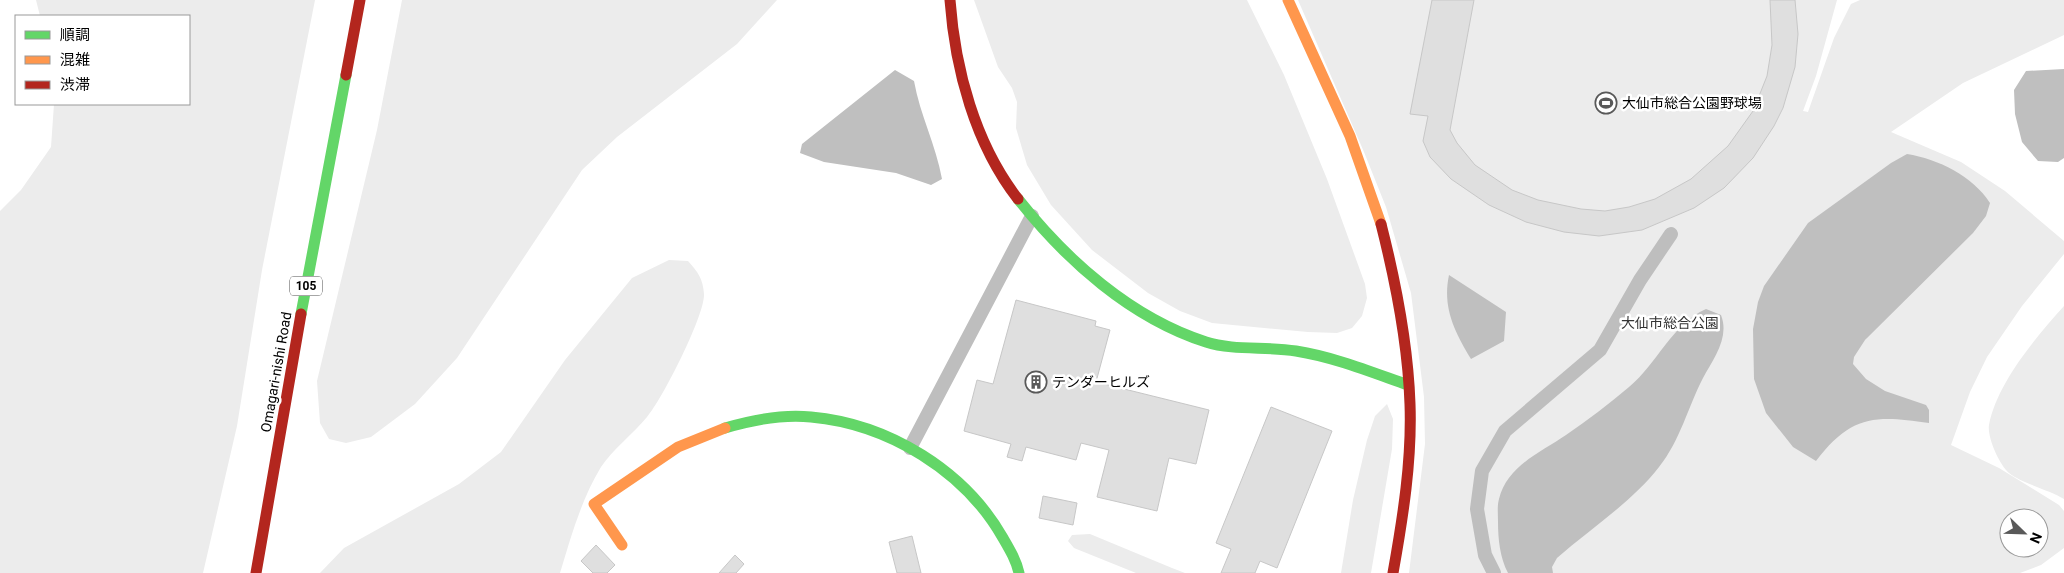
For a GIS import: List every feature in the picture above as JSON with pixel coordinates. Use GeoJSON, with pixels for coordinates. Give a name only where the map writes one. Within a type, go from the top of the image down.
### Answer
{"type":"FeatureCollection","features":[{"type":"Feature","properties":{"kind":"main road","name":"Omagari-nishi Road"},"geometry":{"type":"LineString","coordinates":[[256,573],[305,293],[360,0]]}},
{"type":"Feature","properties":{"kind":"main road"},"geometry":{"type":"LineString","coordinates":[[950,0],[951,25],[961,72],[990,159],[1032,216],[1086,269],[1123,299],[1171,329],[1208,343],[1282,349],[1334,358],[1408,385]]}},
{"type":"Feature","properties":{"kind":"main road"},"geometry":{"type":"LineString","coordinates":[[1288,0],[1358,156],[1382,227],[1402,321],[1408,385],[1410,436],[1405,505],[1393,573]]}},
{"type":"Feature","properties":{"kind":"main road"},"geometry":{"type":"LineString","coordinates":[[622,545],[594,504],[671,449],[733,425],[777,418],[819,418],[869,430],[910,448],[948,471],[972,492],[1000,530],[1019,573]]}},
{"type":"Feature","properties":{"kind":"street"},"geometry":{"type":"LineString","coordinates":[[910,448],[1032,216]]}},
{"type":"Feature","properties":{"kind":"street"},"geometry":{"type":"LineString","coordinates":[[1494,573],[1485,555],[1477,509],[1482,471],[1505,431],[1600,350],[1640,280],[1672,234]]}},
{"type":"Feature","properties":{"kind":"green space"},"geometry":{"type":"Polygon","coordinates":[[[36,0],[315,0],[262,270],[237,426],[203,573],[0,573],[0,211],[21,190],[51,147],[54,105],[190,105],[190,15],[40,15],[36,0]]]}},
{"type":"Feature","properties":{"kind":"green space"},"geometry":{"type":"Polygon","coordinates":[[[402,0],[777,0],[737,44],[617,137],[582,170],[457,358],[415,404],[371,437],[346,443],[329,439],[320,423],[317,381],[377,130],[402,0]]]}},
{"type":"Feature","properties":{"kind":"green space"},"geometry":{"type":"Polygon","coordinates":[[[974,0],[1247,0],[1284,75],[1327,179],[1365,284],[1367,298],[1362,316],[1352,328],[1337,333],[1308,332],[1212,323],[1180,311],[1148,293],[1092,250],[1051,205],[1027,165],[1016,128],[1017,102],[1012,88],[998,67],[974,0]]]}},
{"type":"Feature","properties":{"kind":"green space","name":"大仙市総合公園"},"geometry":{"type":"Polygon","coordinates":[[[1298,0],[1837,0],[1816,76],[1803,111],[1808,112],[1834,38],[1851,4],[1860,0],[2064,0],[2064,35],[1963,83],[1891,132],[1961,162],[2005,191],[2064,241],[2064,254],[2022,306],[1987,357],[1970,392],[1951,445],[1999,468],[2059,505],[2064,511],[2064,548],[2041,565],[2020,573],[1409,573],[1425,444],[1424,397],[1411,293],[1386,207],[1298,0]]]}},
{"type":"Feature","properties":{"kind":"green space"},"geometry":{"type":"Polygon","coordinates":[[[669,260],[688,261],[699,276],[704,294],[698,320],[682,357],[654,408],[601,467],[577,519],[560,573],[320,573],[344,548],[459,484],[501,452],[565,360],[632,278],[669,260]]]}},
{"type":"Feature","properties":{"kind":"green space"},"geometry":{"type":"Polygon","coordinates":[[[2064,306],[2064,499],[2009,473],[1994,450],[1989,425],[2000,393],[2019,361],[2064,306]]]}},
{"type":"Feature","properties":{"kind":"green space"},"geometry":{"type":"Polygon","coordinates":[[[1387,404],[1393,419],[1392,449],[1371,573],[1341,573],[1353,500],[1367,440],[1375,416],[1387,404]]]}},
{"type":"Feature","properties":{"kind":"green space"},"geometry":{"type":"Polygon","coordinates":[[[1090,534],[1185,573],[1136,573],[1074,548],[1068,541],[1072,535],[1090,534]]]}},
{"type":"Feature","properties":{"kind":"shaded area"},"geometry":{"type":"Polygon","coordinates":[[[2064,69],[2064,158],[2058,162],[2038,161],[2022,142],[2015,114],[2014,90],[2026,71],[2064,69]]]}},
{"type":"Feature","properties":{"kind":"shaded area"},"geometry":{"type":"Polygon","coordinates":[[[895,70],[914,81],[942,179],[931,185],[896,173],[824,162],[800,153],[802,144],[895,70]]]}},
{"type":"Feature","properties":{"kind":"shaded area"},"geometry":{"type":"Polygon","coordinates":[[[1907,154],[1931,160],[1954,170],[1983,193],[1990,203],[1986,216],[1973,233],[1865,340],[1854,357],[1853,364],[1866,379],[1885,391],[1926,405],[1929,410],[1929,423],[1893,419],[1865,422],[1841,435],[1816,461],[1793,447],[1766,413],[1754,379],[1753,329],[1758,302],[1764,286],[1808,223],[1891,163],[1907,154]]]}},
{"type":"Feature","properties":{"kind":"shaded area"},"geometry":{"type":"Polygon","coordinates":[[[1449,275],[1506,312],[1504,341],[1471,359],[1451,319],[1447,298],[1449,275]]]}},
{"type":"Feature","properties":{"kind":"shaded area"},"geometry":{"type":"Polygon","coordinates":[[[1706,309],[1721,315],[1723,324],[1722,340],[1673,446],[1659,467],[1623,504],[1557,558],[1552,567],[1553,573],[1508,573],[1503,561],[1498,535],[1498,504],[1503,487],[1509,477],[1526,461],[1582,424],[1629,387],[1639,378],[1674,334],[1694,316],[1706,309]]]}},
{"type":"Feature","properties":{"kind":"building"},"geometry":{"type":"Polygon","coordinates":[[[1432,0],[1474,0],[1450,130],[1457,143],[1475,165],[1512,190],[1538,200],[1581,209],[1605,211],[1629,207],[1655,199],[1691,179],[1728,146],[1753,111],[1767,76],[1772,45],[1770,0],[1795,0],[1798,34],[1795,67],[1783,108],[1774,126],[1753,158],[1724,188],[1694,208],[1642,230],[1599,236],[1564,232],[1526,222],[1489,205],[1451,179],[1430,157],[1423,141],[1428,116],[1410,114],[1432,0]]]}},
{"type":"Feature","properties":{"kind":"building"},"geometry":{"type":"Polygon","coordinates":[[[1016,300],[1096,321],[1095,326],[1110,330],[1096,382],[1209,410],[1196,464],[1169,458],[1157,511],[1097,497],[1109,450],[1081,443],[1076,460],[1026,447],[1022,461],[1007,457],[1011,444],[964,431],[977,380],[993,384],[1016,300]]]}},
{"type":"Feature","properties":{"kind":"building"},"geometry":{"type":"Polygon","coordinates":[[[1271,407],[1332,431],[1277,568],[1260,561],[1255,573],[1221,573],[1231,549],[1216,543],[1271,407]]]}},
{"type":"Feature","properties":{"kind":"building"},"geometry":{"type":"Polygon","coordinates":[[[1043,496],[1077,503],[1073,525],[1039,518],[1043,496]]]}},
{"type":"Feature","properties":{"kind":"building"},"geometry":{"type":"Polygon","coordinates":[[[912,536],[921,573],[897,573],[889,542],[912,536]]]}},
{"type":"Feature","properties":{"kind":"building"},"geometry":{"type":"Polygon","coordinates":[[[596,545],[615,565],[607,573],[593,573],[581,561],[596,545]]]}},
{"type":"Feature","properties":{"kind":"building"},"geometry":{"type":"Polygon","coordinates":[[[735,555],[744,564],[736,573],[719,573],[735,555]]]}},
{"type":"Feature","properties":{"kind":"traffic: fast"},"geometry":{"type":"LineString","coordinates":[[301,314],[346,75]]}},
{"type":"Feature","properties":{"kind":"traffic: fast"},"geometry":{"type":"LineString","coordinates":[[1018,199],[1057,244],[1102,284],[1126,302],[1178,331],[1217,345],[1285,350],[1324,357],[1408,385]]}},
{"type":"Feature","properties":{"kind":"traffic: fast"},"geometry":{"type":"LineString","coordinates":[[725,428],[767,418],[800,416],[840,421],[869,429],[896,441],[922,455],[946,472],[968,492],[987,514],[1003,538],[1019,573]]}},
{"type":"Feature","properties":{"kind":"traffic: slow"},"geometry":{"type":"LineString","coordinates":[[1288,0],[1350,136],[1381,224]]}},
{"type":"Feature","properties":{"kind":"traffic: slow"},"geometry":{"type":"LineString","coordinates":[[622,545],[594,504],[678,447],[725,428]]}},
{"type":"Feature","properties":{"kind":"traffic: jam"},"geometry":{"type":"LineString","coordinates":[[346,75],[360,0]]}},
{"type":"Feature","properties":{"kind":"traffic: jam"},"geometry":{"type":"LineString","coordinates":[[950,0],[962,79],[970,105],[990,154],[1018,199]]}},
{"type":"Feature","properties":{"kind":"traffic: jam"},"geometry":{"type":"LineString","coordinates":[[1381,224],[1392,268],[1400,313],[1407,358],[1410,404],[1408,467],[1393,573]]}},
{"type":"Feature","properties":{"kind":"traffic: jam"},"geometry":{"type":"LineString","coordinates":[[256,573],[301,314]]}},
{"type":"Feature","properties":{"kind":"place","name":"大仙市総合公園野球場"},"geometry":{"type":"Point","coordinates":[1606,103]}},
{"type":"Feature","properties":{"kind":"place","name":"テンダーヒルズ"},"geometry":{"type":"Point","coordinates":[1036,382]}}]}
